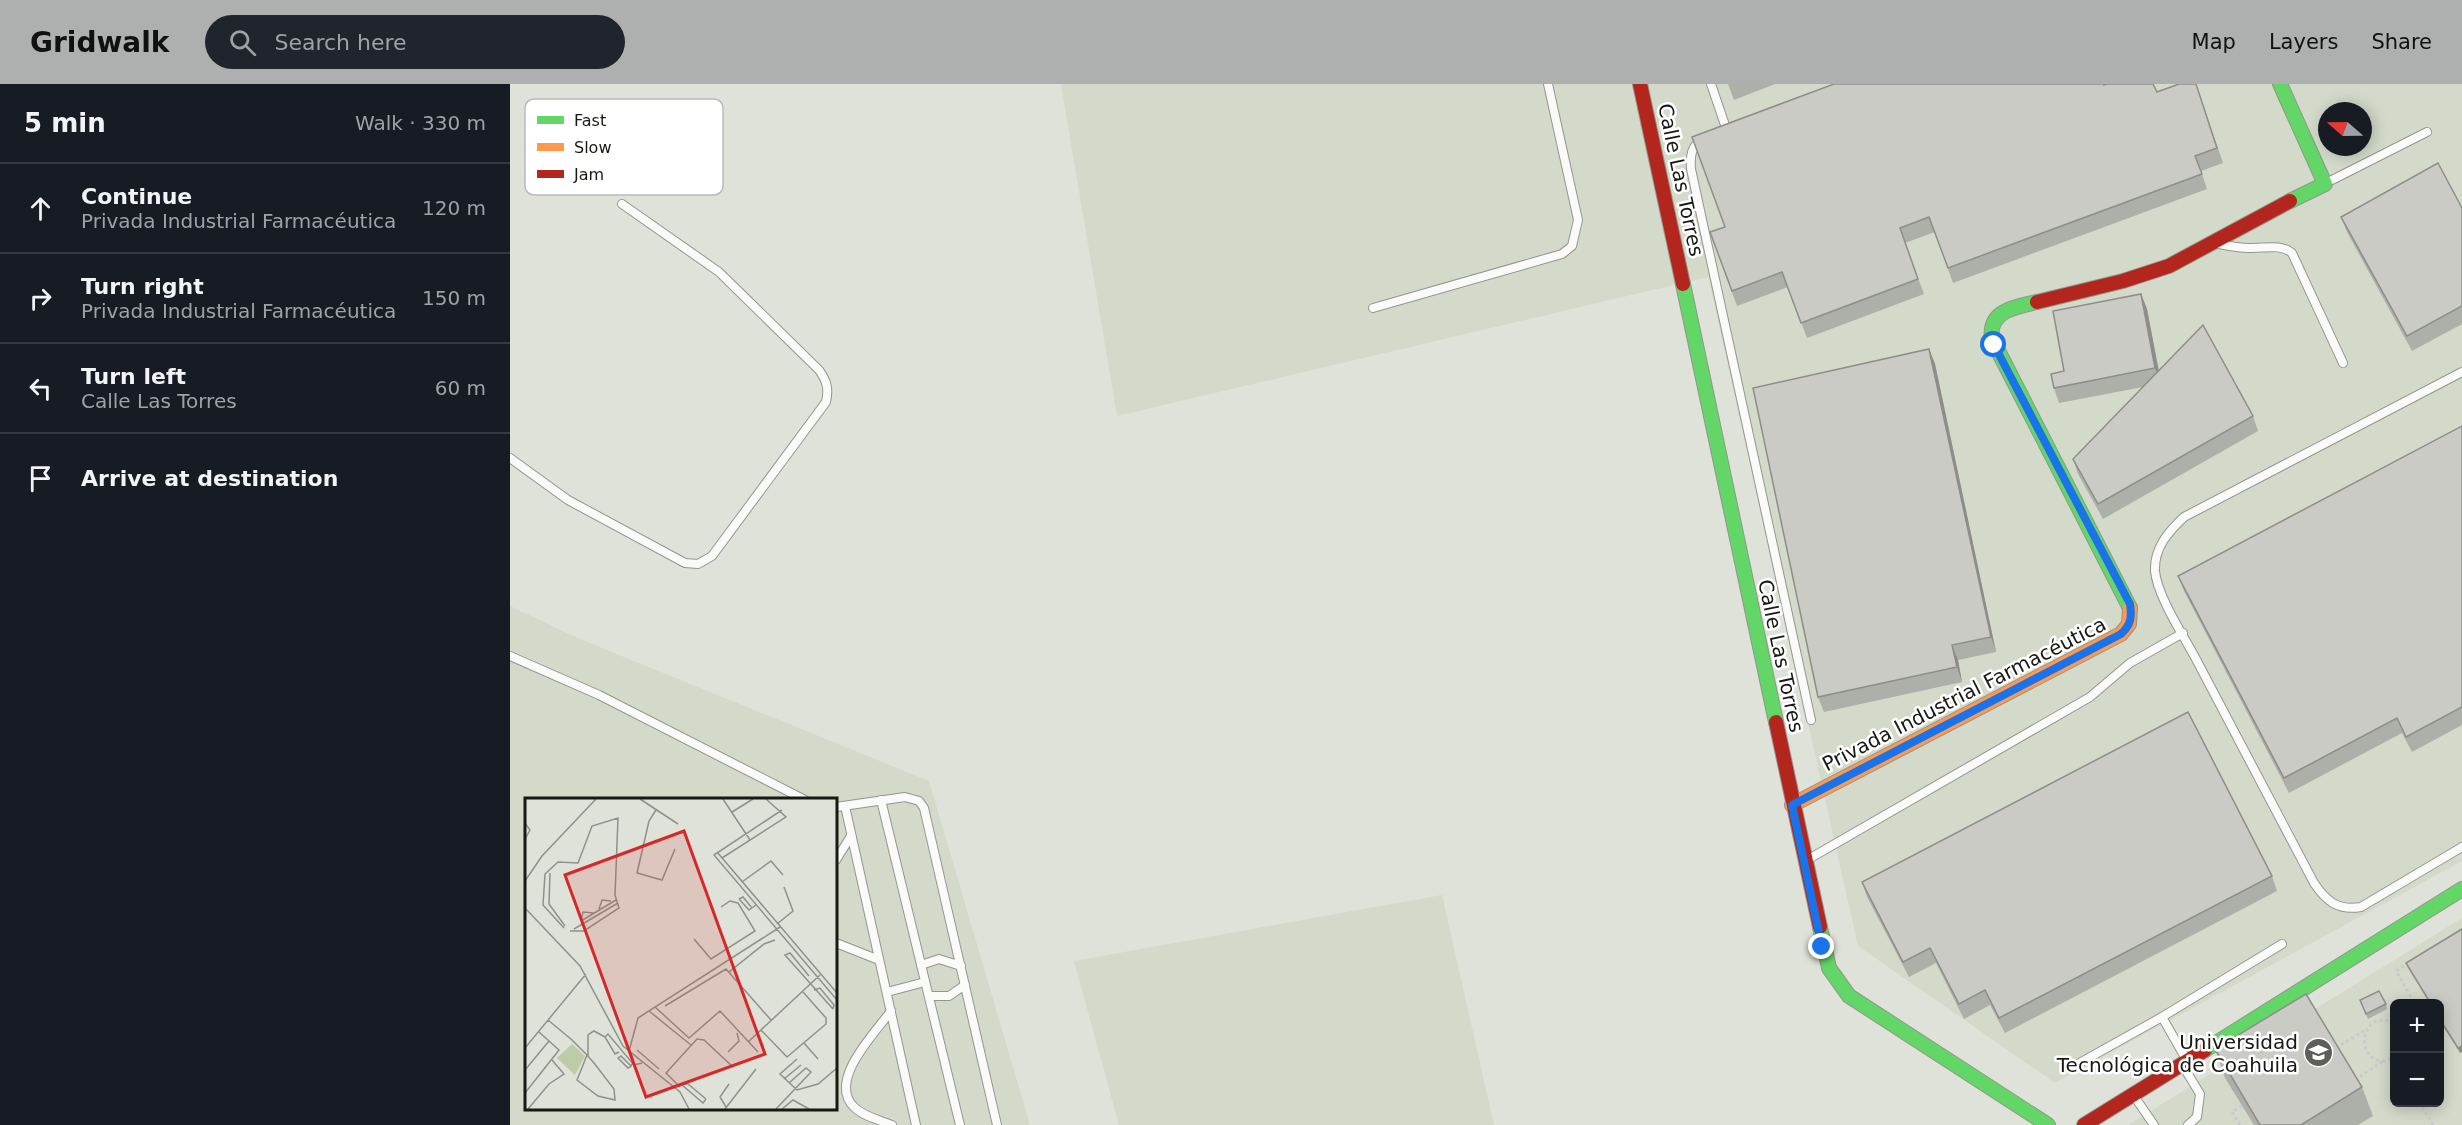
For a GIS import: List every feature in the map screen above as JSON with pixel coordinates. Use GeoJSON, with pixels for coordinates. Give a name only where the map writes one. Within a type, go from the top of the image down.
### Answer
{"type":"FeatureCollection","features":[{"type":"Feature","properties":{"kind":"street","name":"Calle Las Torres"},"geometry":{"type":"LineString","coordinates":[[1640,84],[1804,862],[1829,968],[1849,996],[2049,1125]]}},
{"type":"Feature","properties":{"kind":"street"},"geometry":{"type":"LineString","coordinates":[[2280,84],[2325,184]]}},
{"type":"Feature","properties":{"kind":"street","name":"Privada Industrial Farmacéutica"},"geometry":{"type":"LineString","coordinates":[[1792,805],[2110,640],[2127,629],[2132,617],[2130,604],[1994,345],[1991,337],[1994,320],[2007,309],[2147,274],[2169,266],[2269,211],[2325,184]]}},
{"type":"Feature","properties":{"kind":"street"},"geometry":{"type":"LineString","coordinates":[[2084,1125],[2462,889]]}},
{"type":"Feature","properties":{"kind":"lane"},"geometry":{"type":"LineString","coordinates":[[1373,308],[1562,254],[1572,246],[1578,220],[1548,84]]}},
{"type":"Feature","properties":{"kind":"lane"},"geometry":{"type":"LineString","coordinates":[[1711,84],[1726,128]]}},
{"type":"Feature","properties":{"kind":"lane"},"geometry":{"type":"LineString","coordinates":[[1717,132],[1737,124]]}},
{"type":"Feature","properties":{"kind":"lane","name":"Privada Industrial Farmacéutica"},"geometry":{"type":"LineString","coordinates":[[2325,184],[2427,132]]}},
{"type":"Feature","properties":{"kind":"lane"},"geometry":{"type":"LineString","coordinates":[[1707,136],[1692,149],[1691,169],[1811,720]]}},
{"type":"Feature","properties":{"kind":"lane"},"geometry":{"type":"LineString","coordinates":[[510,458],[585,510],[685,563],[698,564],[712,556],[826,402],[828,389],[826,380],[819,370],[737,288],[690,250],[622,204]]}},
{"type":"Feature","properties":{"kind":"lane"},"geometry":{"type":"LineString","coordinates":[[2213,242],[2247,248],[2286,248],[2292,253],[2343,363]]}},
{"type":"Feature","properties":{"kind":"lane"},"geometry":{"type":"LineString","coordinates":[[2462,372],[2184,517],[2167,534],[2157,552],[2155,568],[2157,584],[2182,633],[2314,883],[2331,903],[2351,909],[2361,907],[2462,847]]}},
{"type":"Feature","properties":{"kind":"lane"},"geometry":{"type":"LineString","coordinates":[[1804,862],[2090,697],[2130,663],[2182,633]]}},
{"type":"Feature","properties":{"kind":"lane"},"geometry":{"type":"LineString","coordinates":[[510,656],[599,694],[801,798]]}},
{"type":"Feature","properties":{"kind":"lane"},"geometry":{"type":"LineString","coordinates":[[916,1125],[851,836],[840,807],[881,800],[913,798],[924,808],[997,1125]]}},
{"type":"Feature","properties":{"kind":"lane"},"geometry":{"type":"LineString","coordinates":[[881,800],[960,1125]]}},
{"type":"Feature","properties":{"kind":"lane"},"geometry":{"type":"LineString","coordinates":[[837,858],[851,836]]}},
{"type":"Feature","properties":{"kind":"lane"},"geometry":{"type":"LineString","coordinates":[[837,943],[879,960]]}},
{"type":"Feature","properties":{"kind":"lane"},"geometry":{"type":"LineString","coordinates":[[2076,1065],[2162,1017],[2282,944]]}},
{"type":"Feature","properties":{"kind":"lane"},"geometry":{"type":"LineString","coordinates":[[921,965],[939,959],[961,966]]}},
{"type":"Feature","properties":{"kind":"lane"},"geometry":{"type":"LineString","coordinates":[[886,992],[925,982]]}},
{"type":"Feature","properties":{"kind":"lane"},"geometry":{"type":"LineString","coordinates":[[929,996],[949,996],[965,985]]}},
{"type":"Feature","properties":{"kind":"lane"},"geometry":{"type":"LineString","coordinates":[[891,1011],[850,1068],[846,1087],[850,1102],[856,1109],[892,1125]]}},
{"type":"Feature","properties":{"kind":"lane"},"geometry":{"type":"LineString","coordinates":[[2162,1017],[2200,1094],[2197,1118],[2188,1125]]}},
{"type":"Feature","properties":{"kind":"lane"},"geometry":{"type":"LineString","coordinates":[[2133,1096],[2154,1125]]}},
{"type":"Feature","properties":{"kind":"path"},"geometry":{"type":"LineString","coordinates":[[2412,999],[2397,971],[2415,959]]}},
{"type":"Feature","properties":{"kind":"path"},"geometry":{"type":"LineString","coordinates":[[2376,1022],[2378,1014]]}},
{"type":"Feature","properties":{"kind":"path"},"geometry":{"type":"LineString","coordinates":[[2329,1053],[2376,1022],[2390,1022]]}},
{"type":"Feature","properties":{"kind":"path"},"geometry":{"type":"LineString","coordinates":[[2367,1029],[2365,1048],[2374,1058],[2390,1059]]}},
{"type":"Feature","properties":{"kind":"path"},"geometry":{"type":"LineString","coordinates":[[2355,1080],[2384,1060]]}},
{"type":"Feature","properties":{"kind":"path"},"geometry":{"type":"LineString","coordinates":[[2240,1125],[2232,1112],[2252,1100]]}},
{"type":"Feature","properties":{"kind":"path"},"geometry":{"type":"LineString","coordinates":[[2422,1107],[2433,1125]]}},
{"type":"Feature","properties":{"kind":"shaded area"},"geometry":{"type":"Polygon","coordinates":[[[1061,84],[2462,84],[2462,861],[2055,1083],[1858,946],[1708,277],[1117,416],[1061,84]]]}},
{"type":"Feature","properties":{"kind":"shaded area"},"geometry":{"type":"Polygon","coordinates":[[[510,606],[575,637],[929,781],[1030,1125],[510,1125],[510,606]]]}},
{"type":"Feature","properties":{"kind":"shaded area"},"geometry":{"type":"Polygon","coordinates":[[[1442,895],[1494,1125],[1119,1125],[1074,961],[1442,895]]]}},
{"type":"Feature","properties":{"kind":"shaded area","name":"Universidad Tecnológica de Coahuila"},"geometry":{"type":"Polygon","coordinates":[[[2462,918],[2462,1125],[2128,1125],[2462,918]]]}},
{"type":"Feature","properties":{"kind":"building"},"geometry":{"type":"Polygon","coordinates":[[[1834,84],[2153,84],[2157,92],[2179,84],[2196,84],[2217,148],[2195,156],[2202,174],[1948,268],[1929,217],[1900,228],[1918,279],[1801,323],[1782,272],[1732,291],[1710,232],[1725,227],[1692,137],[1834,84]]]}},
{"type":"Feature","properties":{"kind":"building"},"geometry":{"type":"Polygon","coordinates":[[[2438,163],[2462,208],[2462,306],[2407,336],[2341,217],[2438,163]]]}},
{"type":"Feature","properties":{"kind":"building"},"geometry":{"type":"Polygon","coordinates":[[[2141,294],[2155,368],[2054,388],[2051,374],[2064,371],[2053,311],[2141,294]]]}},
{"type":"Feature","properties":{"kind":"building"},"geometry":{"type":"Polygon","coordinates":[[[2203,325],[2253,416],[2098,504],[2073,459],[2203,325]]]}},
{"type":"Feature","properties":{"kind":"building"},"geometry":{"type":"Polygon","coordinates":[[[1929,349],[1991,637],[1952,645],[1957,667],[1818,697],[1753,388],[1929,349]]]}},
{"type":"Feature","properties":{"kind":"building"},"geometry":{"type":"Polygon","coordinates":[[[2462,426],[2462,707],[2406,737],[2397,718],[2284,778],[2178,576],[2462,426]]]}},
{"type":"Feature","properties":{"kind":"building"},"geometry":{"type":"Polygon","coordinates":[[[2188,712],[2272,876],[1999,1018],[1985,990],[1959,1004],[1930,948],[1903,962],[1862,882],[2188,712]]]}},
{"type":"Feature","properties":{"kind":"building"},"geometry":{"type":"Polygon","coordinates":[[[2462,929],[2462,1046],[2458,1048],[2444,1026],[2444,999],[2428,999],[2406,963],[2462,929]]]}},
{"type":"Feature","properties":{"kind":"building"},"geometry":{"type":"Polygon","coordinates":[[[2379,991],[2386,1004],[2366,1014],[2360,1000],[2379,991]]]}},
{"type":"Feature","properties":{"kind":"building"},"geometry":{"type":"Polygon","coordinates":[[[2306,994],[2362,1087],[2301,1125],[2260,1125],[2215,1049],[2306,994]]]}},
{"type":"Feature","properties":{"kind":"traffic: fast"},"geometry":{"type":"LineString","coordinates":[[2280,84],[2325,184],[2290,201]]}},
{"type":"Feature","properties":{"kind":"traffic: fast"},"geometry":{"type":"LineString","coordinates":[[1683,284],[1776,722]]}},
{"type":"Feature","properties":{"kind":"traffic: fast"},"geometry":{"type":"LineString","coordinates":[[2037,302],[2012,308],[1999,316],[1994,322],[1992,339],[2130,608]]}},
{"type":"Feature","properties":{"kind":"traffic: fast"},"geometry":{"type":"LineString","coordinates":[[2205,1050],[2462,889]]}},
{"type":"Feature","properties":{"kind":"traffic: fast"},"geometry":{"type":"LineString","coordinates":[[1820,927],[1829,968],[1849,996],[2048,1125]]}},
{"type":"Feature","properties":{"kind":"traffic: slow"},"geometry":{"type":"LineString","coordinates":[[1792,805],[2121,634],[2129,624],[2130,608]]}},
{"type":"Feature","properties":{"kind":"traffic: jam"},"geometry":{"type":"LineString","coordinates":[[1640,84],[1683,284]]}},
{"type":"Feature","properties":{"kind":"traffic: jam"},"geometry":{"type":"LineString","coordinates":[[2037,302],[2123,281],[2169,266],[2290,201]]}},
{"type":"Feature","properties":{"kind":"traffic: jam"},"geometry":{"type":"LineString","coordinates":[[1776,722],[1820,927]]}},
{"type":"Feature","properties":{"kind":"traffic: jam"},"geometry":{"type":"LineString","coordinates":[[2084,1125],[2205,1050]]}},
{"type":"Feature","properties":{"kind":"place","name":"Universidad Tecnológica de Coahuila"},"geometry":{"type":"Point","coordinates":[2319,1053]}},
{"type":"Feature","properties":{"kind":"route"},"geometry":{"type":"LineString","coordinates":[[1822,947],[1792,805],[2121,634],[2127,629],[2132,617],[2130,604],[1994,345]]}}]}
